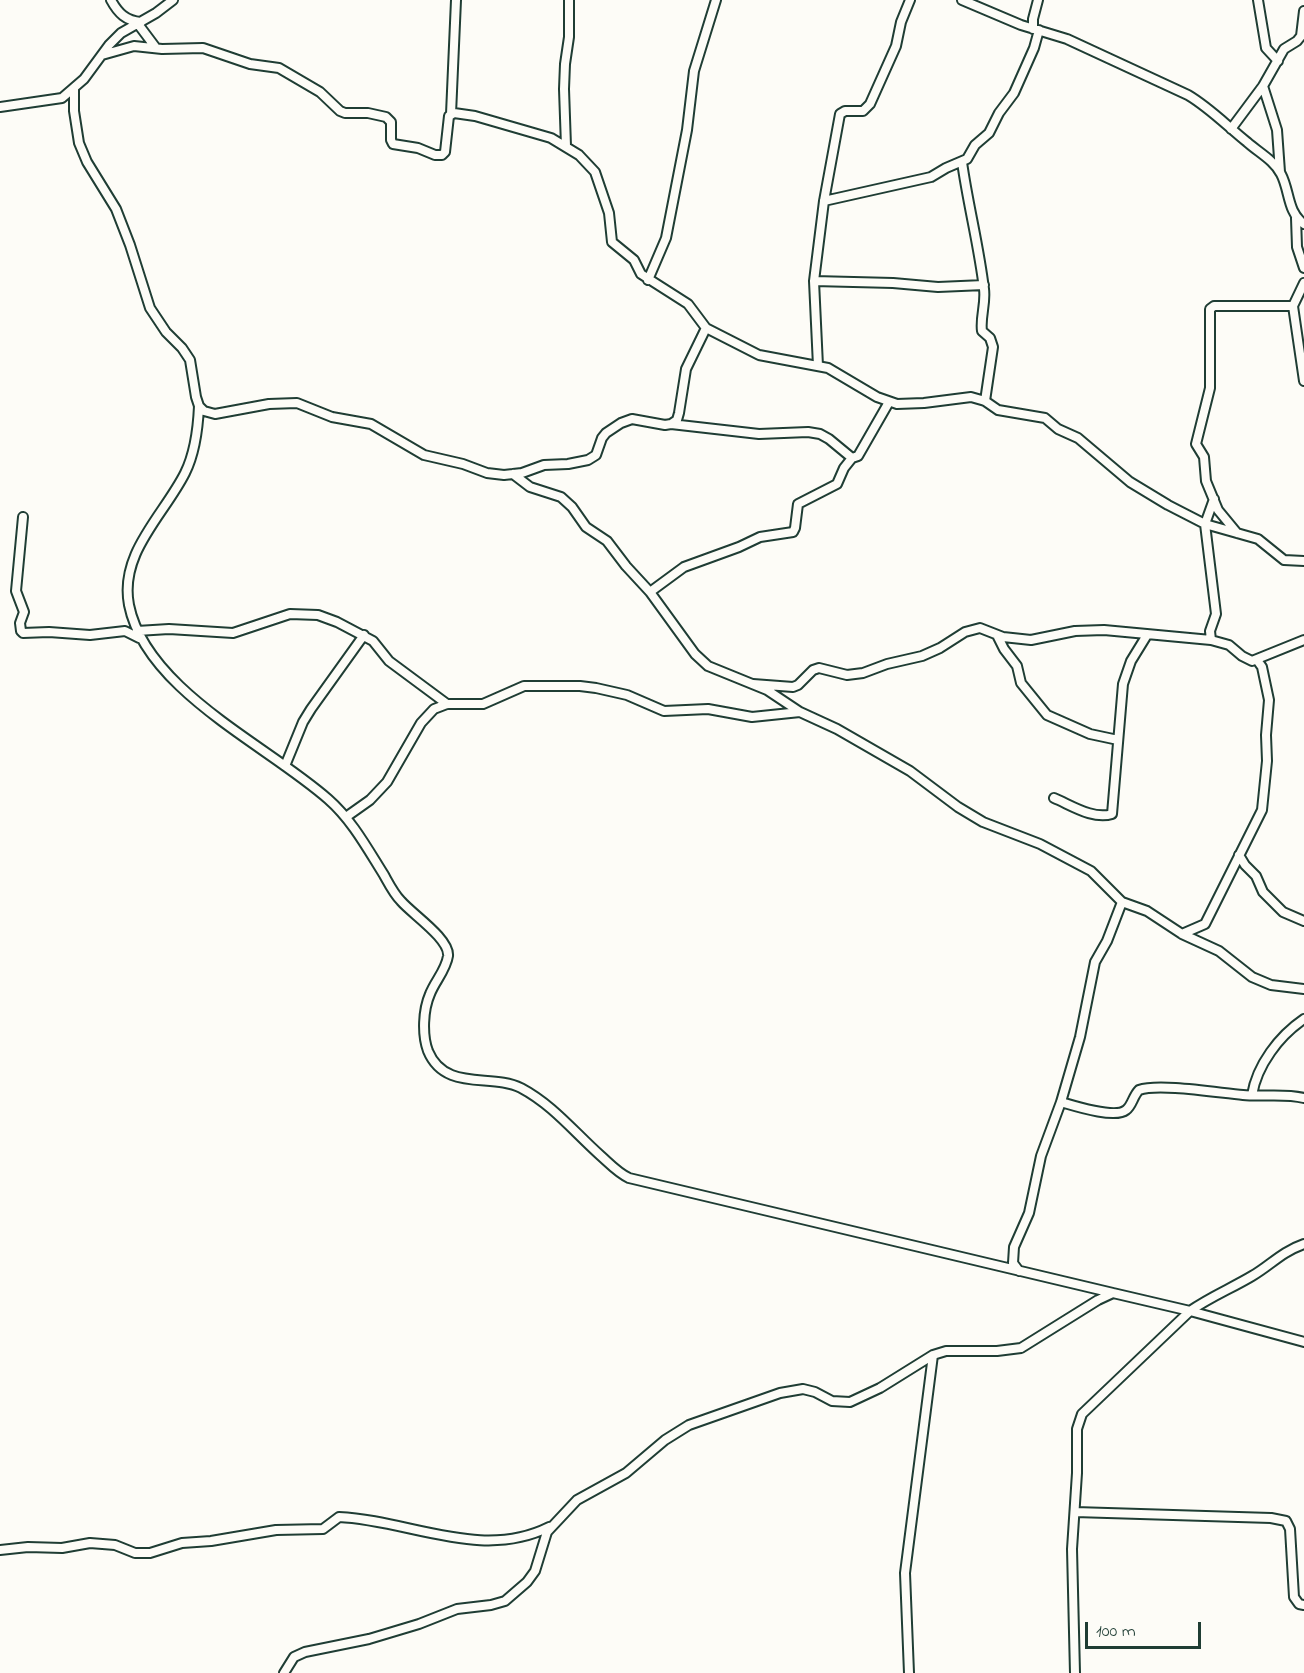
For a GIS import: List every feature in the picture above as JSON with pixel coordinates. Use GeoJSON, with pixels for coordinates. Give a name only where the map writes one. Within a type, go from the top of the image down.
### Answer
{"type":"FeatureCollection","features":[{"type":"Feature","properties":{"kind":"street"},"geometry":{"type":"LineString","coordinates":[[111,0],[117,11],[125,18],[139,23],[156,48]]}},
{"type":"Feature","properties":{"kind":"street"},"geometry":{"type":"LineString","coordinates":[[0,107],[62,98],[74,89],[117,37],[173,0]]}},
{"type":"Feature","properties":{"kind":"street"},"geometry":{"type":"LineString","coordinates":[[102,56],[134,46],[202,48],[250,64],[279,68],[320,92],[340,111],[368,113],[388,118],[392,123],[391,140],[393,144],[442,155],[445,152],[448,121],[451,114],[456,0]]}},
{"type":"Feature","properties":{"kind":"street"},"geometry":{"type":"LineString","coordinates":[[566,146],[564,89],[569,37],[569,0]]}},
{"type":"Feature","properties":{"kind":"street"},"geometry":{"type":"LineString","coordinates":[[648,280],[666,238],[687,130],[694,71],[716,0]]}},
{"type":"Feature","properties":{"kind":"street"},"geometry":{"type":"LineString","coordinates":[[818,366],[814,281],[824,201],[840,114],[845,111],[863,111],[870,104],[896,46],[901,22],[910,0]]}},
{"type":"Feature","properties":{"kind":"street"},"geometry":{"type":"LineString","coordinates":[[962,0],[1067,39],[1188,95],[1207,106],[1231,129],[1269,159],[1280,172]]}},
{"type":"Feature","properties":{"kind":"street"},"geometry":{"type":"LineString","coordinates":[[824,201],[932,177],[967,159],[975,145],[989,133],[999,113],[1014,93],[1034,48],[1036,29],[1033,19],[1038,0]]}},
{"type":"Feature","properties":{"kind":"street"},"geometry":{"type":"LineString","coordinates":[[1258,0],[1266,48],[1269,54],[1278,61]]}},
{"type":"Feature","properties":{"kind":"street"},"geometry":{"type":"LineString","coordinates":[[1231,129],[1263,86],[1284,49],[1301,36],[1304,11]]}},
{"type":"Feature","properties":{"kind":"street"},"geometry":{"type":"LineString","coordinates":[[1263,86],[1277,130],[1280,172],[1296,218],[1297,247],[1304,268]]}},
{"type":"Feature","properties":{"kind":"street"},"geometry":{"type":"LineString","coordinates":[[74,89],[74,111],[79,143],[119,218],[130,245],[146,300],[166,332],[190,360],[193,387],[199,406],[196,439],[189,463],[173,494],[143,538],[131,570],[128,594],[139,635],[160,664],[192,696],[328,799],[346,817],[400,901],[438,936],[447,949],[448,956],[430,993],[425,1022],[425,1040],[429,1053],[446,1071],[460,1079],[511,1084],[533,1095],[553,1109],[612,1166],[630,1178],[1190,1311],[1304,1342]]}},
{"type":"Feature","properties":{"kind":"street"},"geometry":{"type":"LineString","coordinates":[[62,98],[74,111]]}},
{"type":"Feature","properties":{"kind":"street"},"geometry":{"type":"LineString","coordinates":[[451,114],[475,116],[534,132],[566,146],[592,167],[609,213],[612,242],[634,260],[641,274],[648,280],[688,304],[706,328],[759,355],[836,371],[889,402],[918,404],[971,397],[986,401],[998,410],[1045,418],[1058,429],[1078,438],[1130,482],[1168,506],[1205,524],[1262,541],[1284,560],[1304,561]]}},
{"type":"Feature","properties":{"kind":"street"},"geometry":{"type":"LineString","coordinates":[[962,162],[984,285],[986,302],[982,331],[990,338],[993,347],[986,401]]}},
{"type":"Feature","properties":{"kind":"street"},"geometry":{"type":"LineString","coordinates":[[1296,218],[1304,224]]}},
{"type":"Feature","properties":{"kind":"street"},"geometry":{"type":"LineString","coordinates":[[814,281],[893,283],[938,287],[984,285]]}},
{"type":"Feature","properties":{"kind":"street"},"geometry":{"type":"LineString","coordinates":[[1304,283],[1293,306],[1304,381]]}},
{"type":"Feature","properties":{"kind":"street"},"geometry":{"type":"LineString","coordinates":[[1238,534],[1221,515],[1206,481],[1204,457],[1196,441],[1210,388],[1210,309],[1214,306],[1293,306]]}},
{"type":"Feature","properties":{"kind":"street"},"geometry":{"type":"LineString","coordinates":[[671,424],[677,420],[679,413],[686,369],[706,328]]}},
{"type":"Feature","properties":{"kind":"street"},"geometry":{"type":"LineString","coordinates":[[650,592],[684,567],[760,537],[792,532],[795,528],[798,504],[837,484],[844,468],[852,458],[858,456],[889,402]]}},
{"type":"Feature","properties":{"kind":"street"},"geometry":{"type":"LineString","coordinates":[[199,406],[204,411],[214,414],[268,404],[297,403],[332,417],[378,427],[424,455],[463,464],[487,474],[513,474],[537,466],[568,464],[592,458],[598,451],[606,433],[627,420],[759,434],[808,432],[820,434],[852,458]]}},
{"type":"Feature","properties":{"kind":"street"},"geometry":{"type":"LineString","coordinates":[[513,474],[530,487],[555,494],[566,501],[586,527],[607,541],[650,592],[695,654],[708,666],[767,690],[800,712],[837,729],[910,771],[983,822],[1040,844],[1091,871],[1122,902],[1147,911],[1182,934],[1219,951],[1242,971],[1262,982],[1280,987],[1304,989]]}},
{"type":"Feature","properties":{"kind":"street"},"geometry":{"type":"LineString","coordinates":[[1211,640],[1210,631],[1216,614],[1205,524],[1214,499]]}},
{"type":"Feature","properties":{"kind":"street"},"geometry":{"type":"LineString","coordinates":[[23,517],[16,585],[17,597],[24,612],[20,623],[23,633],[90,635],[125,632],[139,635],[169,629],[233,633],[290,614],[318,615],[364,635],[378,646],[389,661],[447,704]]}},
{"type":"Feature","properties":{"kind":"street"},"geometry":{"type":"LineString","coordinates":[[753,684],[793,687],[813,670],[819,668],[847,675],[863,674],[887,664],[922,656],[976,628],[986,629],[997,635],[1031,640],[1075,631],[1113,631],[1211,640],[1229,645],[1248,660],[1257,660],[1304,640]]}},
{"type":"Feature","properties":{"kind":"street"},"geometry":{"type":"LineString","coordinates":[[285,766],[303,722],[364,635]]}},
{"type":"Feature","properties":{"kind":"street"},"geometry":{"type":"LineString","coordinates":[[997,635],[1017,666],[1021,683],[1047,715],[1077,729],[1118,740]]}},
{"type":"Feature","properties":{"kind":"street"},"geometry":{"type":"LineString","coordinates":[[1054,798],[1091,814],[1112,814],[1123,684],[1131,661],[1147,635]]}},
{"type":"Feature","properties":{"kind":"street"},"geometry":{"type":"LineString","coordinates":[[1182,934],[1205,924],[1260,816],[1268,761],[1266,735],[1269,700],[1262,667],[1257,660]]}},
{"type":"Feature","properties":{"kind":"street"},"geometry":{"type":"LineString","coordinates":[[346,817],[370,800],[387,782],[414,734],[430,712],[447,704],[483,704],[524,686],[580,686],[614,692],[641,700],[664,711],[708,709],[752,717],[800,712]]}},
{"type":"Feature","properties":{"kind":"street"},"geometry":{"type":"LineString","coordinates":[[1239,855],[1256,876],[1263,892],[1287,914],[1304,921]]}},
{"type":"Feature","properties":{"kind":"street"},"geometry":{"type":"LineString","coordinates":[[1019,1271],[1013,1263],[1014,1247],[1029,1213],[1041,1156],[1061,1102],[1080,1037],[1095,963],[1107,941],[1122,902]]}},
{"type":"Feature","properties":{"kind":"street"},"geometry":{"type":"LineString","coordinates":[[1252,1095],[1258,1074],[1268,1057],[1288,1031],[1304,1019]]}},
{"type":"Feature","properties":{"kind":"street"},"geometry":{"type":"LineString","coordinates":[[1061,1102],[1086,1109],[1120,1113],[1128,1108],[1136,1094],[1143,1089],[1286,1095],[1304,1098]]}},
{"type":"Feature","properties":{"kind":"street"},"geometry":{"type":"LineString","coordinates":[[1074,1673],[1072,1573],[1077,1430],[1082,1414],[1190,1311],[1205,1300],[1254,1275],[1285,1252],[1304,1244]]}},
{"type":"Feature","properties":{"kind":"street"},"geometry":{"type":"LineString","coordinates":[[284,1673],[294,1657],[305,1652],[369,1639],[419,1624],[457,1609],[506,1601],[527,1582],[535,1571],[544,1538],[550,1527],[577,1500],[626,1473],[665,1440],[689,1425],[794,1390],[803,1389],[839,1402],[850,1402],[880,1388],[933,1355],[946,1351],[997,1352],[1021,1348],[1113,1293]]}},
{"type":"Feature","properties":{"kind":"street"},"geometry":{"type":"LineString","coordinates":[[909,1673],[905,1573],[933,1355]]}},
{"type":"Feature","properties":{"kind":"street"},"geometry":{"type":"LineString","coordinates":[[1075,1512],[1271,1518],[1286,1521],[1290,1529],[1294,1597],[1299,1604],[1304,1605]]}},
{"type":"Feature","properties":{"kind":"street"},"geometry":{"type":"LineString","coordinates":[[0,1550],[28,1547],[62,1548],[90,1543],[115,1545],[135,1553],[150,1553],[182,1543],[212,1541],[276,1530],[323,1529],[339,1517],[475,1541],[525,1537],[550,1527]]}}]}
